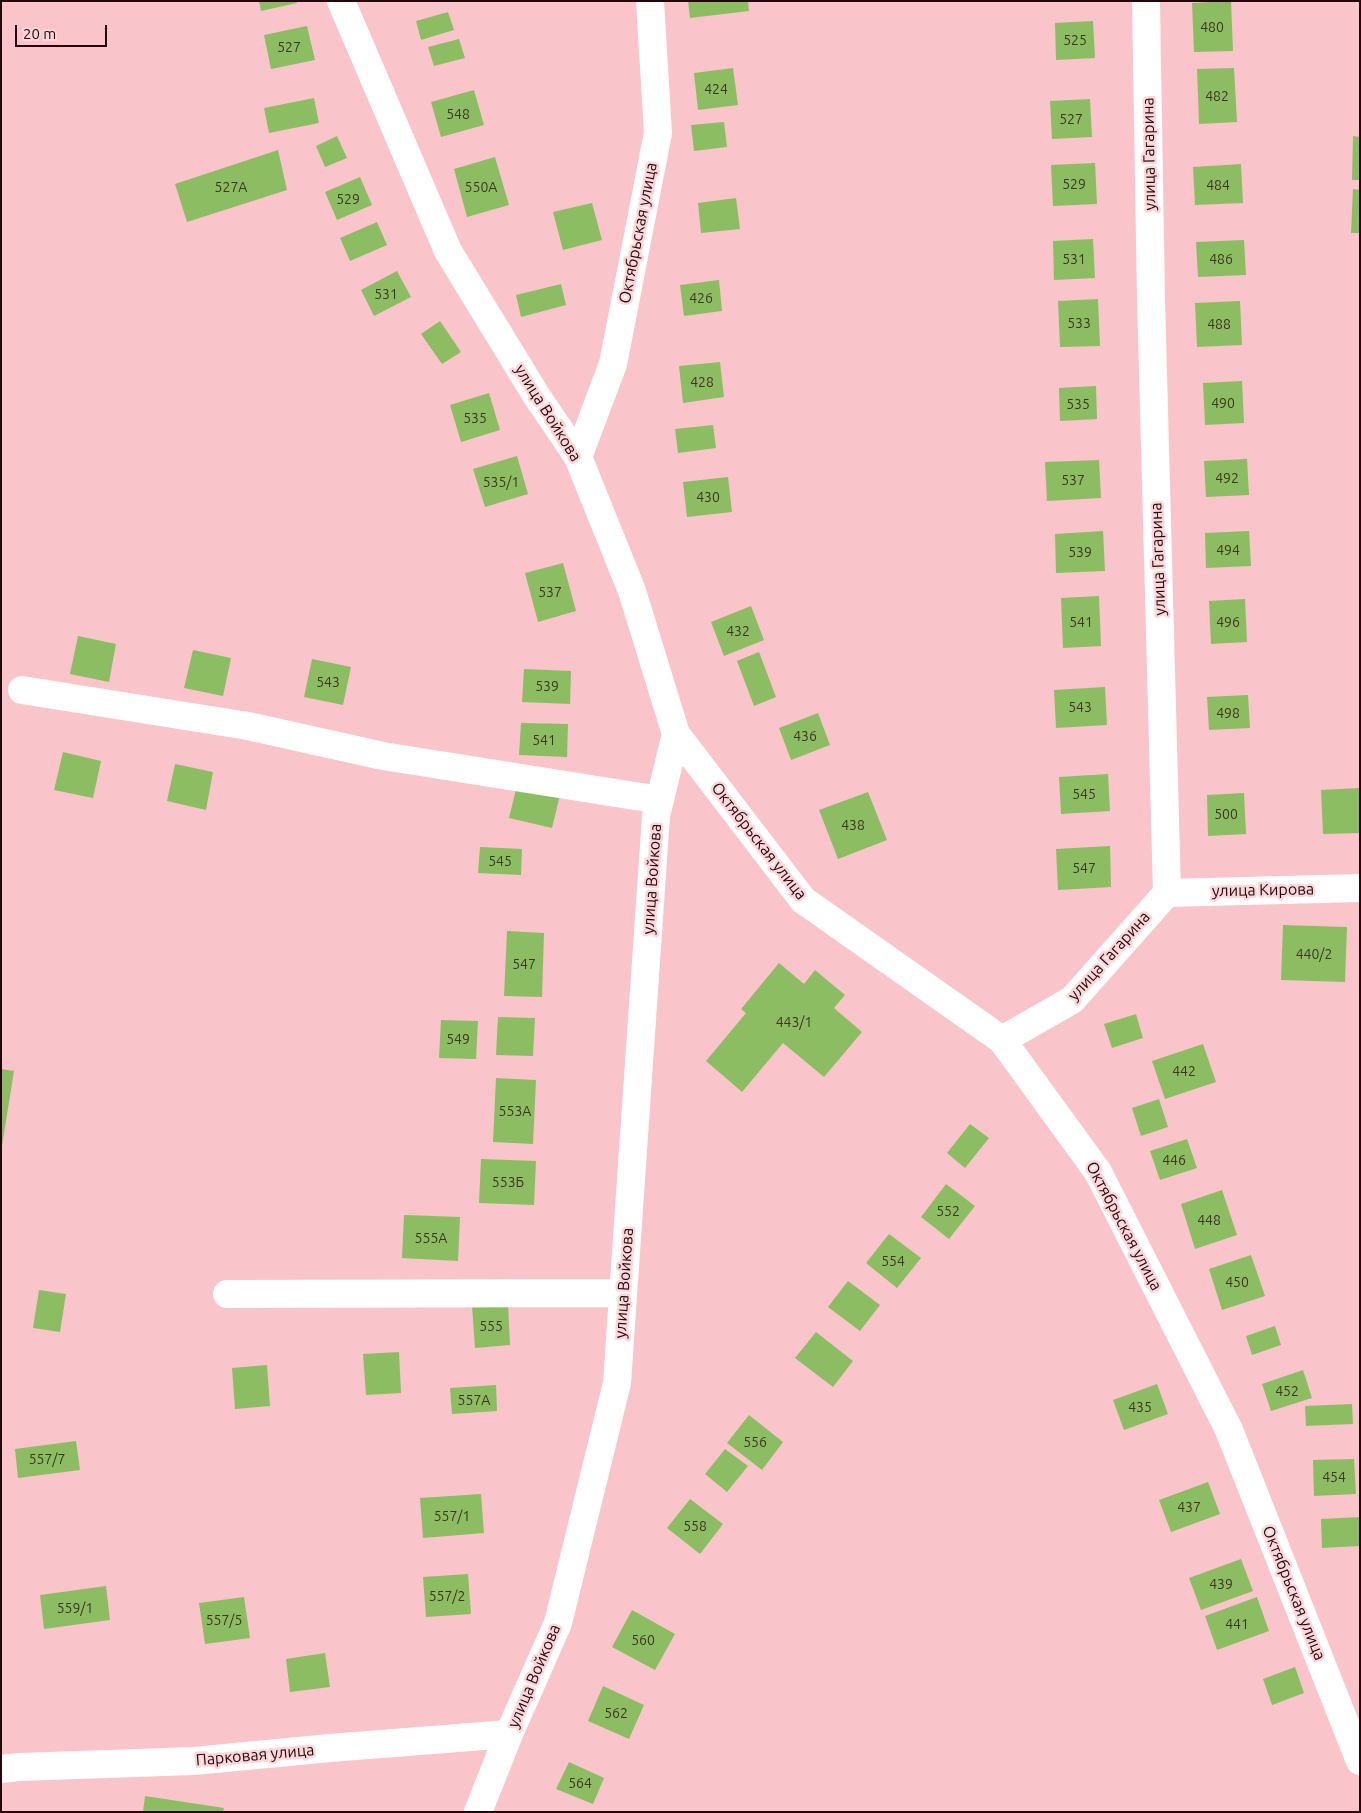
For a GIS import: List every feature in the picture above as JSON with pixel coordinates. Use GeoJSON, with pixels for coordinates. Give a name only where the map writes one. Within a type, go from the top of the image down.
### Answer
{"type":"FeatureCollection","features":[{"type":"Feature","properties":{"kind":"street","name":"улица Войкова"},"geometry":{"type":"LineString","coordinates":[[341,1],[448,251],[536,395],[578,457],[632,591],[676,734],[656,816],[617,1383],[558,1623],[509,1734],[478,1812]]}},
{"type":"Feature","properties":{"kind":"street","name":"Октябрьская улица"},"geometry":{"type":"LineString","coordinates":[[578,457],[613,364],[658,133],[650,1]]}},
{"type":"Feature","properties":{"kind":"street","name":"улица Гагарина"},"geometry":{"type":"LineString","coordinates":[[1002,1040],[1072,1000],[1167,893],[1151,299],[1146,1]]}},
{"type":"Feature","properties":{"kind":"street"},"geometry":{"type":"LineString","coordinates":[[22,690],[248,726],[384,756],[660,800]]}},
{"type":"Feature","properties":{"kind":"street","name":"Октябрьская улица"},"geometry":{"type":"LineString","coordinates":[[676,734],[803,900],[1002,1040],[1098,1172],[1229,1430],[1360,1762]]}},
{"type":"Feature","properties":{"kind":"street","name":"улица Кирова"},"geometry":{"type":"LineString","coordinates":[[1167,893],[1360,888]]}},
{"type":"Feature","properties":{"kind":"street"},"geometry":{"type":"LineString","coordinates":[[227,1294],[623,1293]]}},
{"type":"Feature","properties":{"kind":"street","name":"Парковая улица"},"geometry":{"type":"LineString","coordinates":[[1,1769],[194,1761],[509,1734]]}},
{"type":"Feature","properties":{"kind":"building"},"geometry":{"type":"Polygon","coordinates":[[[259,1],[296,1],[297,3],[261,11],[259,1]]]}},
{"type":"Feature","properties":{"kind":"building"},"geometry":{"type":"Polygon","coordinates":[[[688,1],[748,1],[749,11],[690,18],[688,1]]]}},
{"type":"Feature","properties":{"kind":"building"},"geometry":{"type":"Polygon","coordinates":[[[1231,1],[1233,51],[1194,52],[1192,3],[1231,1]]]}},
{"type":"Feature","properties":{"kind":"building"},"geometry":{"type":"Polygon","coordinates":[[[448,12],[454,30],[421,40],[416,21],[448,12]]]}},
{"type":"Feature","properties":{"kind":"building"},"geometry":{"type":"Polygon","coordinates":[[[1093,21],[1095,58],[1056,60],[1055,23],[1093,21]]]}},
{"type":"Feature","properties":{"kind":"building"},"geometry":{"type":"Polygon","coordinates":[[[307,26],[315,60],[271,69],[264,35],[307,26]]]}},
{"type":"Feature","properties":{"kind":"building"},"geometry":{"type":"Polygon","coordinates":[[[459,39],[465,58],[434,66],[428,47],[459,39]]]}},
{"type":"Feature","properties":{"kind":"building"},"geometry":{"type":"Polygon","coordinates":[[[733,68],[738,105],[698,110],[694,73],[733,68]]]}},
{"type":"Feature","properties":{"kind":"building"},"geometry":{"type":"Polygon","coordinates":[[[1234,68],[1237,122],[1199,124],[1197,69],[1234,68]]]}},
{"type":"Feature","properties":{"kind":"building"},"geometry":{"type":"Polygon","coordinates":[[[474,90],[484,125],[441,137],[431,102],[474,90]]]}},
{"type":"Feature","properties":{"kind":"building"},"geometry":{"type":"Polygon","coordinates":[[[314,98],[319,123],[269,133],[264,108],[314,98]]]}},
{"type":"Feature","properties":{"kind":"building"},"geometry":{"type":"Polygon","coordinates":[[[1090,99],[1092,137],[1052,139],[1050,101],[1090,99]]]}},
{"type":"Feature","properties":{"kind":"building"},"geometry":{"type":"Polygon","coordinates":[[[724,122],[727,147],[694,151],[691,125],[724,122]]]}},
{"type":"Feature","properties":{"kind":"building"},"geometry":{"type":"Polygon","coordinates":[[[337,136],[347,158],[325,167],[316,146],[337,136]]]}},
{"type":"Feature","properties":{"kind":"building"},"geometry":{"type":"Polygon","coordinates":[[[1353,136],[1360,137],[1360,180],[1352,180],[1353,136]]]}},
{"type":"Feature","properties":{"kind":"building"},"geometry":{"type":"Polygon","coordinates":[[[278,150],[287,190],[187,222],[175,184],[278,150]]]}},
{"type":"Feature","properties":{"kind":"building"},"geometry":{"type":"Polygon","coordinates":[[[495,157],[509,205],[467,217],[454,169],[495,157]]]}},
{"type":"Feature","properties":{"kind":"building"},"geometry":{"type":"Polygon","coordinates":[[[1095,163],[1097,204],[1053,206],[1051,165],[1095,163]]]}},
{"type":"Feature","properties":{"kind":"building"},"geometry":{"type":"Polygon","coordinates":[[[1241,164],[1243,203],[1195,205],[1193,167],[1241,164]]]}},
{"type":"Feature","properties":{"kind":"building"},"geometry":{"type":"Polygon","coordinates":[[[360,177],[372,205],[337,220],[325,192],[360,177]]]}},
{"type":"Feature","properties":{"kind":"building"},"geometry":{"type":"Polygon","coordinates":[[[1353,189],[1360,190],[1360,233],[1351,233],[1353,189]]]}},
{"type":"Feature","properties":{"kind":"building"},"geometry":{"type":"Polygon","coordinates":[[[736,198],[740,229],[701,233],[698,203],[736,198]]]}},
{"type":"Feature","properties":{"kind":"building"},"geometry":{"type":"Polygon","coordinates":[[[592,203],[602,240],[563,250],[553,212],[592,203]]]}},
{"type":"Feature","properties":{"kind":"building"},"geometry":{"type":"Polygon","coordinates":[[[377,222],[387,245],[350,261],[340,238],[377,222]]]}},
{"type":"Feature","properties":{"kind":"building"},"geometry":{"type":"Polygon","coordinates":[[[1093,239],[1095,278],[1054,280],[1053,241],[1093,239]]]}},
{"type":"Feature","properties":{"kind":"building"},"geometry":{"type":"Polygon","coordinates":[[[1244,240],[1246,275],[1198,277],[1196,242],[1244,240]]]}},
{"type":"Feature","properties":{"kind":"building"},"geometry":{"type":"Polygon","coordinates":[[[397,271],[411,297],[374,316],[361,290],[397,271]]]}},
{"type":"Feature","properties":{"kind":"building"},"geometry":{"type":"Polygon","coordinates":[[[719,280],[722,311],[684,316],[680,285],[719,280]]]}},
{"type":"Feature","properties":{"kind":"building"},"geometry":{"type":"Polygon","coordinates":[[[561,284],[566,305],[521,317],[516,295],[561,284]]]}},
{"type":"Feature","properties":{"kind":"building"},"geometry":{"type":"Polygon","coordinates":[[[1098,299],[1100,346],[1060,347],[1058,301],[1098,299]]]}},
{"type":"Feature","properties":{"kind":"building"},"geometry":{"type":"Polygon","coordinates":[[[1240,301],[1242,345],[1197,347],[1195,303],[1240,301]]]}},
{"type":"Feature","properties":{"kind":"building"},"geometry":{"type":"Polygon","coordinates":[[[440,321],[461,352],[442,364],[421,334],[440,321]]]}},
{"type":"Feature","properties":{"kind":"building"},"geometry":{"type":"Polygon","coordinates":[[[720,362],[724,397],[683,403],[679,366],[720,362]]]}},
{"type":"Feature","properties":{"kind":"building"},"geometry":{"type":"Polygon","coordinates":[[[1242,381],[1244,423],[1205,425],[1203,383],[1242,381]]]}},
{"type":"Feature","properties":{"kind":"building"},"geometry":{"type":"Polygon","coordinates":[[[1096,386],[1097,419],[1060,421],[1059,388],[1096,386]]]}},
{"type":"Feature","properties":{"kind":"building"},"geometry":{"type":"Polygon","coordinates":[[[489,393],[500,430],[461,442],[450,405],[489,393]]]}},
{"type":"Feature","properties":{"kind":"building"},"geometry":{"type":"Polygon","coordinates":[[[713,425],[716,448],[678,453],[675,429],[713,425]]]}},
{"type":"Feature","properties":{"kind":"building"},"geometry":{"type":"Polygon","coordinates":[[[517,456],[528,494],[485,507],[473,469],[517,456]]]}},
{"type":"Feature","properties":{"kind":"building"},"geometry":{"type":"Polygon","coordinates":[[[1247,459],[1249,495],[1206,497],[1204,461],[1247,459]]]}},
{"type":"Feature","properties":{"kind":"building"},"geometry":{"type":"Polygon","coordinates":[[[1099,460],[1101,498],[1047,501],[1045,462],[1099,460]]]}},
{"type":"Feature","properties":{"kind":"building"},"geometry":{"type":"Polygon","coordinates":[[[728,477],[732,512],[687,517],[683,482],[728,477]]]}},
{"type":"Feature","properties":{"kind":"building"},"geometry":{"type":"Polygon","coordinates":[[[1103,531],[1105,571],[1056,573],[1055,534],[1103,531]]]}},
{"type":"Feature","properties":{"kind":"building"},"geometry":{"type":"Polygon","coordinates":[[[1249,531],[1251,566],[1206,568],[1205,533],[1249,531]]]}},
{"type":"Feature","properties":{"kind":"building"},"geometry":{"type":"Polygon","coordinates":[[[563,563],[576,611],[538,622],[525,573],[563,563]]]}},
{"type":"Feature","properties":{"kind":"building"},"geometry":{"type":"Polygon","coordinates":[[[1099,596],[1101,646],[1063,648],[1061,598],[1099,596]]]}},
{"type":"Feature","properties":{"kind":"building"},"geometry":{"type":"Polygon","coordinates":[[[1245,599],[1247,642],[1211,644],[1209,601],[1245,599]]]}},
{"type":"Feature","properties":{"kind":"building"},"geometry":{"type":"Polygon","coordinates":[[[751,606],[764,640],[724,656],[711,622],[751,606]]]}},
{"type":"Feature","properties":{"kind":"building"},"geometry":{"type":"Polygon","coordinates":[[[78,636],[116,644],[109,682],[70,674],[78,636]]]}},
{"type":"Feature","properties":{"kind":"building"},"geometry":{"type":"Polygon","coordinates":[[[193,650],[231,658],[223,696],[184,688],[193,650]]]}},
{"type":"Feature","properties":{"kind":"building"},"geometry":{"type":"Polygon","coordinates":[[[759,652],[776,697],[754,706],[737,661],[759,652]]]}},
{"type":"Feature","properties":{"kind":"building"},"geometry":{"type":"Polygon","coordinates":[[[312,659],[351,667],[343,705],[304,697],[312,659]]]}},
{"type":"Feature","properties":{"kind":"building"},"geometry":{"type":"Polygon","coordinates":[[[524,669],[571,671],[570,704],[522,702],[524,669]]]}},
{"type":"Feature","properties":{"kind":"building"},"geometry":{"type":"Polygon","coordinates":[[[1105,687],[1107,725],[1056,728],[1054,690],[1105,687]]]}},
{"type":"Feature","properties":{"kind":"building"},"geometry":{"type":"Polygon","coordinates":[[[1248,695],[1250,728],[1209,730],[1207,697],[1248,695]]]}},
{"type":"Feature","properties":{"kind":"building"},"geometry":{"type":"Polygon","coordinates":[[[818,713],[830,745],[791,760],[779,728],[818,713]]]}},
{"type":"Feature","properties":{"kind":"building"},"geometry":{"type":"Polygon","coordinates":[[[521,723],[568,724],[567,757],[519,755],[521,723]]]}},
{"type":"Feature","properties":{"kind":"building"},"geometry":{"type":"Polygon","coordinates":[[[63,752],[101,761],[93,798],[54,790],[63,752]]]}},
{"type":"Feature","properties":{"kind":"building"},"geometry":{"type":"Polygon","coordinates":[[[175,764],[213,772],[206,810],[167,801],[175,764]]]}},
{"type":"Feature","properties":{"kind":"building"},"geometry":{"type":"Polygon","coordinates":[[[1108,774],[1110,811],[1061,814],[1059,777],[1108,774]]]}},
{"type":"Feature","properties":{"kind":"building"},"geometry":{"type":"Polygon","coordinates":[[[517,785],[560,795],[552,828],[509,818],[517,785]]]}},
{"type":"Feature","properties":{"kind":"building"},"geometry":{"type":"Polygon","coordinates":[[[1360,788],[1360,833],[1323,834],[1321,790],[1360,788]]]}},
{"type":"Feature","properties":{"kind":"building"},"geometry":{"type":"Polygon","coordinates":[[[868,792],[887,840],[838,859],[819,810],[868,792]]]}},
{"type":"Feature","properties":{"kind":"building"},"geometry":{"type":"Polygon","coordinates":[[[1244,793],[1246,834],[1208,836],[1207,795],[1244,793]]]}},
{"type":"Feature","properties":{"kind":"building"},"geometry":{"type":"Polygon","coordinates":[[[1110,846],[1111,887],[1058,890],[1056,849],[1110,846]]]}},
{"type":"Feature","properties":{"kind":"building"},"geometry":{"type":"Polygon","coordinates":[[[480,847],[522,849],[521,875],[478,873],[480,847]]]}},
{"type":"Feature","properties":{"kind":"building"},"geometry":{"type":"Polygon","coordinates":[[[1283,925],[1347,927],[1345,982],[1281,980],[1283,925]]]}},
{"type":"Feature","properties":{"kind":"building"},"geometry":{"type":"Polygon","coordinates":[[[507,931],[544,933],[542,997],[504,996],[507,931]]]}},
{"type":"Feature","properties":{"kind":"building"},"geometry":{"type":"Polygon","coordinates":[[[779,963],[804,984],[815,970],[845,995],[834,1008],[862,1032],[824,1077],[783,1043],[742,1092],[706,1061],[746,1013],[741,1009],[779,963]]]}},
{"type":"Feature","properties":{"kind":"building"},"geometry":{"type":"Polygon","coordinates":[[[1136,1014],[1143,1038],[1112,1048],[1104,1024],[1136,1014]]]}},
{"type":"Feature","properties":{"kind":"building"},"geometry":{"type":"Polygon","coordinates":[[[498,1017],[535,1018],[533,1056],[496,1055],[498,1017]]]}},
{"type":"Feature","properties":{"kind":"building"},"geometry":{"type":"Polygon","coordinates":[[[441,1020],[478,1021],[476,1059],[439,1058],[441,1020]]]}},
{"type":"Feature","properties":{"kind":"building"},"geometry":{"type":"Polygon","coordinates":[[[1203,1044],[1216,1082],[1165,1099],[1152,1061],[1203,1044]]]}},
{"type":"Feature","properties":{"kind":"building"},"geometry":{"type":"Polygon","coordinates":[[[1,1069],[14,1071],[2,1146],[1,1146],[1,1069]]]}},
{"type":"Feature","properties":{"kind":"building"},"geometry":{"type":"Polygon","coordinates":[[[496,1078],[536,1080],[533,1144],[493,1142],[496,1078]]]}},
{"type":"Feature","properties":{"kind":"building"},"geometry":{"type":"Polygon","coordinates":[[[1159,1099],[1168,1127],[1141,1136],[1132,1108],[1159,1099]]]}},
{"type":"Feature","properties":{"kind":"building"},"geometry":{"type":"Polygon","coordinates":[[[970,1124],[989,1138],[965,1168],[947,1153],[970,1124]]]}},
{"type":"Feature","properties":{"kind":"building"},"geometry":{"type":"Polygon","coordinates":[[[1187,1139],[1197,1168],[1160,1180],[1150,1151],[1187,1139]]]}},
{"type":"Feature","properties":{"kind":"building"},"geometry":{"type":"Polygon","coordinates":[[[481,1159],[536,1161],[534,1205],[479,1203],[481,1159]]]}},
{"type":"Feature","properties":{"kind":"building"},"geometry":{"type":"Polygon","coordinates":[[[946,1184],[975,1206],[949,1239],[921,1217],[946,1184]]]}},
{"type":"Feature","properties":{"kind":"building"},"geometry":{"type":"Polygon","coordinates":[[[1222,1190],[1237,1235],[1195,1249],[1181,1204],[1222,1190]]]}},
{"type":"Feature","properties":{"kind":"building"},"geometry":{"type":"Polygon","coordinates":[[[404,1215],[460,1217],[458,1261],[402,1258],[404,1215]]]}},
{"type":"Feature","properties":{"kind":"building"},"geometry":{"type":"Polygon","coordinates":[[[889,1234],[921,1258],[897,1288],[866,1263],[889,1234]]]}},
{"type":"Feature","properties":{"kind":"building"},"geometry":{"type":"Polygon","coordinates":[[[1251,1255],[1265,1296],[1222,1310],[1209,1269],[1251,1255]]]}},
{"type":"Feature","properties":{"kind":"building"},"geometry":{"type":"Polygon","coordinates":[[[848,1281],[880,1305],[860,1331],[828,1307],[848,1281]]]}},
{"type":"Feature","properties":{"kind":"building"},"geometry":{"type":"Polygon","coordinates":[[[39,1290],[66,1294],[60,1332],[33,1328],[39,1290]]]}},
{"type":"Feature","properties":{"kind":"building"},"geometry":{"type":"Polygon","coordinates":[[[508,1304],[510,1345],[475,1348],[472,1306],[508,1304]]]}},
{"type":"Feature","properties":{"kind":"building"},"geometry":{"type":"Polygon","coordinates":[[[1275,1326],[1281,1345],[1252,1355],[1246,1336],[1275,1326]]]}},
{"type":"Feature","properties":{"kind":"building"},"geometry":{"type":"Polygon","coordinates":[[[816,1332],[853,1361],[833,1387],[795,1358],[816,1332]]]}},
{"type":"Feature","properties":{"kind":"building"},"geometry":{"type":"Polygon","coordinates":[[[399,1352],[401,1393],[366,1395],[363,1354],[399,1352]]]}},
{"type":"Feature","properties":{"kind":"building"},"geometry":{"type":"Polygon","coordinates":[[[267,1365],[270,1406],[235,1409],[232,1368],[267,1365]]]}},
{"type":"Feature","properties":{"kind":"building"},"geometry":{"type":"Polygon","coordinates":[[[1303,1370],[1312,1398],[1271,1411],[1262,1384],[1303,1370]]]}},
{"type":"Feature","properties":{"kind":"building"},"geometry":{"type":"Polygon","coordinates":[[[1157,1384],[1168,1414],[1124,1430],[1113,1400],[1157,1384]]]}},
{"type":"Feature","properties":{"kind":"building"},"geometry":{"type":"Polygon","coordinates":[[[496,1385],[497,1411],[452,1414],[450,1388],[496,1385]]]}},
{"type":"Feature","properties":{"kind":"building"},"geometry":{"type":"Polygon","coordinates":[[[1352,1404],[1353,1424],[1306,1426],[1305,1406],[1352,1404]]]}},
{"type":"Feature","properties":{"kind":"building"},"geometry":{"type":"Polygon","coordinates":[[[749,1415],[783,1442],[762,1470],[727,1443],[749,1415]]]}},
{"type":"Feature","properties":{"kind":"building"},"geometry":{"type":"Polygon","coordinates":[[[76,1441],[80,1470],[18,1478],[15,1449],[76,1441]]]}},
{"type":"Feature","properties":{"kind":"building"},"geometry":{"type":"Polygon","coordinates":[[[725,1449],[748,1466],[727,1492],[705,1474],[725,1449]]]}},
{"type":"Feature","properties":{"kind":"building"},"geometry":{"type":"Polygon","coordinates":[[[1354,1459],[1356,1494],[1314,1496],[1313,1460],[1354,1459]]]}},
{"type":"Feature","properties":{"kind":"building"},"geometry":{"type":"Polygon","coordinates":[[[1208,1482],[1220,1514],[1171,1532],[1159,1500],[1208,1482]]]}},
{"type":"Feature","properties":{"kind":"building"},"geometry":{"type":"Polygon","coordinates":[[[481,1494],[484,1533],[423,1538],[420,1498],[481,1494]]]}},
{"type":"Feature","properties":{"kind":"building"},"geometry":{"type":"Polygon","coordinates":[[[690,1499],[723,1524],[700,1554],[667,1528],[690,1499]]]}},
{"type":"Feature","properties":{"kind":"building"},"geometry":{"type":"Polygon","coordinates":[[[1360,1517],[1360,1546],[1322,1548],[1321,1519],[1360,1517]]]}},
{"type":"Feature","properties":{"kind":"building"},"geometry":{"type":"Polygon","coordinates":[[[1241,1559],[1253,1591],[1201,1610],[1189,1578],[1241,1559]]]}},
{"type":"Feature","properties":{"kind":"building"},"geometry":{"type":"Polygon","coordinates":[[[468,1574],[471,1614],[426,1617],[423,1577],[468,1574]]]}},
{"type":"Feature","properties":{"kind":"building"},"geometry":{"type":"Polygon","coordinates":[[[106,1586],[110,1620],[44,1629],[40,1595],[106,1586]]]}},
{"type":"Feature","properties":{"kind":"building"},"geometry":{"type":"Polygon","coordinates":[[[244,1597],[250,1638],[205,1644],[199,1603],[244,1597]]]}},
{"type":"Feature","properties":{"kind":"building"},"geometry":{"type":"Polygon","coordinates":[[[1257,1597],[1269,1631],[1217,1650],[1205,1616],[1257,1597]]]}},
{"type":"Feature","properties":{"kind":"building"},"geometry":{"type":"Polygon","coordinates":[[[632,1610],[675,1634],[655,1670],[612,1647],[632,1610]]]}},
{"type":"Feature","properties":{"kind":"building"},"geometry":{"type":"Polygon","coordinates":[[[325,1653],[330,1687],[290,1692],[286,1659],[325,1653]]]}},
{"type":"Feature","properties":{"kind":"building"},"geometry":{"type":"Polygon","coordinates":[[[1295,1667],[1304,1693],[1272,1705],[1263,1679],[1295,1667]]]}},
{"type":"Feature","properties":{"kind":"building"},"geometry":{"type":"Polygon","coordinates":[[[603,1686],[644,1705],[629,1739],[588,1721],[603,1686]]]}},
{"type":"Feature","properties":{"kind":"building"},"geometry":{"type":"Polygon","coordinates":[[[569,1762],[604,1778],[593,1804],[556,1789],[569,1762]]]}},
{"type":"Feature","properties":{"kind":"building"},"geometry":{"type":"Polygon","coordinates":[[[145,1796],[224,1808],[223,1812],[143,1812],[145,1796]]]}}]}
